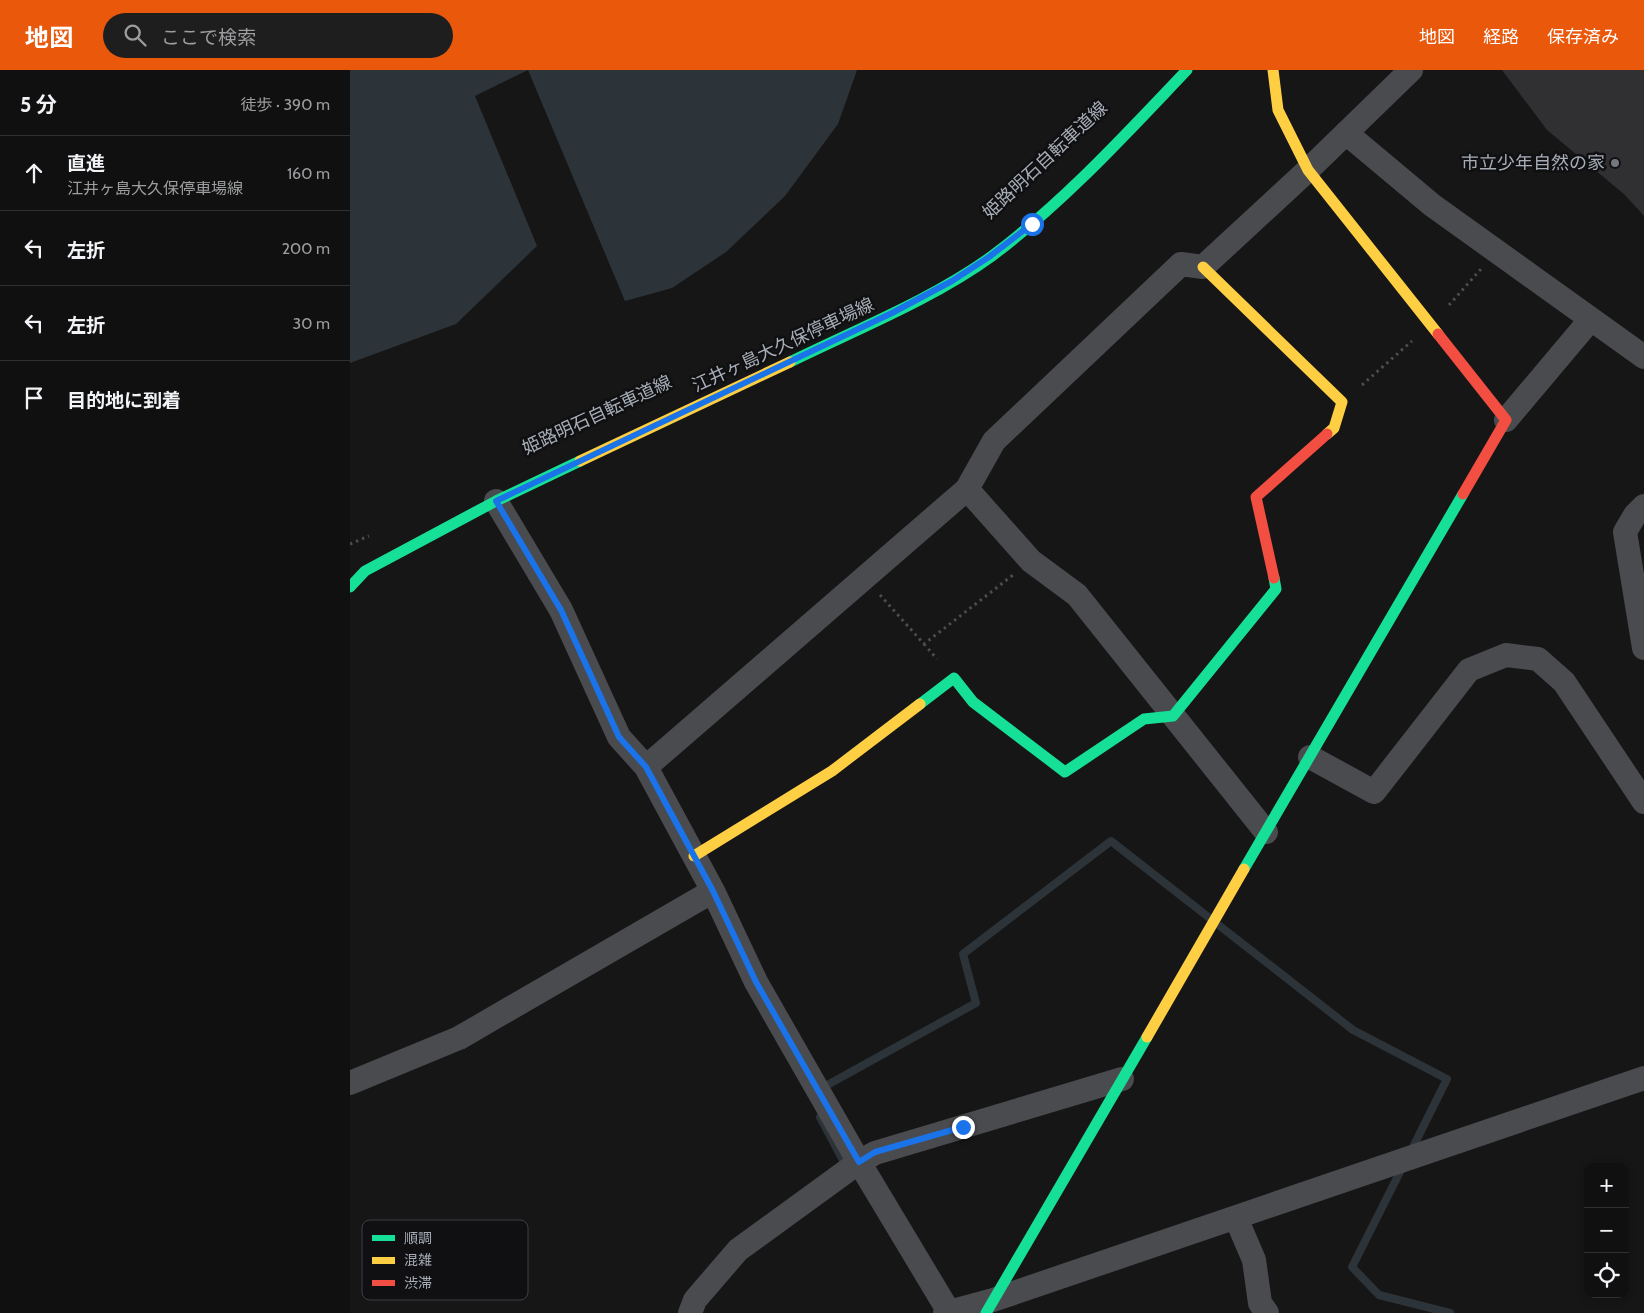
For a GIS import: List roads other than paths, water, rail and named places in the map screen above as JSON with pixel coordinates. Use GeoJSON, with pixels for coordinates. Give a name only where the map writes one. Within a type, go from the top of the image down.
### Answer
{"type":"FeatureCollection","features":[{"type":"Feature","properties":{"kind":"street","name":"江井ヶ島大久保停車場線"},"geometry":{"type":"LineString","coordinates":[[350,587],[365,571],[496,501],[824,346],[952,281],[989,257],[1032,224],[1142,117],[1187,70]]}},
{"type":"Feature","properties":{"kind":"street"},"geometry":{"type":"LineString","coordinates":[[1273,70],[1278,110],[1308,170],[1506,420]]}},
{"type":"Feature","properties":{"kind":"street"},"geometry":{"type":"LineString","coordinates":[[1203,267],[1308,170],[1411,70]]}},
{"type":"Feature","properties":{"kind":"street"},"geometry":{"type":"LineString","coordinates":[[1346,133],[1432,205],[1644,357]]}},
{"type":"Feature","properties":{"kind":"street"},"geometry":{"type":"LineString","coordinates":[[646,767],[967,489],[994,441],[1182,264],[1203,267],[1342,402],[1334,428],[1256,497],[1276,589],[1173,716],[1144,719],[1065,772],[973,702],[954,678],[832,771],[694,856]]}},
{"type":"Feature","properties":{"kind":"street"},"geometry":{"type":"LineString","coordinates":[[990,1307],[1506,420],[1591,319]]}},
{"type":"Feature","properties":{"kind":"street"},"geometry":{"type":"LineString","coordinates":[[967,489],[1031,561],[1077,595],[1266,832]]}},
{"type":"Feature","properties":{"kind":"street"},"geometry":{"type":"LineString","coordinates":[[496,501],[561,610],[619,737],[646,767],[713,891],[756,982],[947,1312],[990,1307],[1236,1218],[1644,1078]]}},
{"type":"Feature","properties":{"kind":"street"},"geometry":{"type":"LineString","coordinates":[[1644,506],[1635,515],[1625,532],[1644,648]]}},
{"type":"Feature","properties":{"kind":"street"},"geometry":{"type":"LineString","coordinates":[[1310,757],[1374,792],[1469,670],[1506,655],[1538,659],[1564,682],[1644,802]]}},
{"type":"Feature","properties":{"kind":"street"},"geometry":{"type":"LineString","coordinates":[[350,1083],[459,1038],[713,891]]}},
{"type":"Feature","properties":{"kind":"street"},"geometry":{"type":"LineString","coordinates":[[690,1313],[696,1300],[738,1250],[875,1152],[1122,1079]]}},
{"type":"Feature","properties":{"kind":"street"},"geometry":{"type":"LineString","coordinates":[[1236,1218],[1254,1260],[1260,1303],[1267,1313]]}},
{"type":"Feature","properties":{"kind":"waterway"},"geometry":{"type":"LineString","coordinates":[[820,1089],[976,1003],[963,954],[1111,841],[1353,1030],[1447,1079],[1411,1151]]}},
{"type":"Feature","properties":{"kind":"waterway"},"geometry":{"type":"LineString","coordinates":[[820,1117],[845,1164],[843,1166]]}},
{"type":"Feature","properties":{"kind":"waterway"},"geometry":{"type":"LineString","coordinates":[[1403,1166],[1352,1267],[1379,1295],[1450,1313]]}},
{"type":"Feature","properties":{"kind":"place","name":"市立少年自然の家"},"geometry":{"type":"Point","coordinates":[1615,163]}}]}
